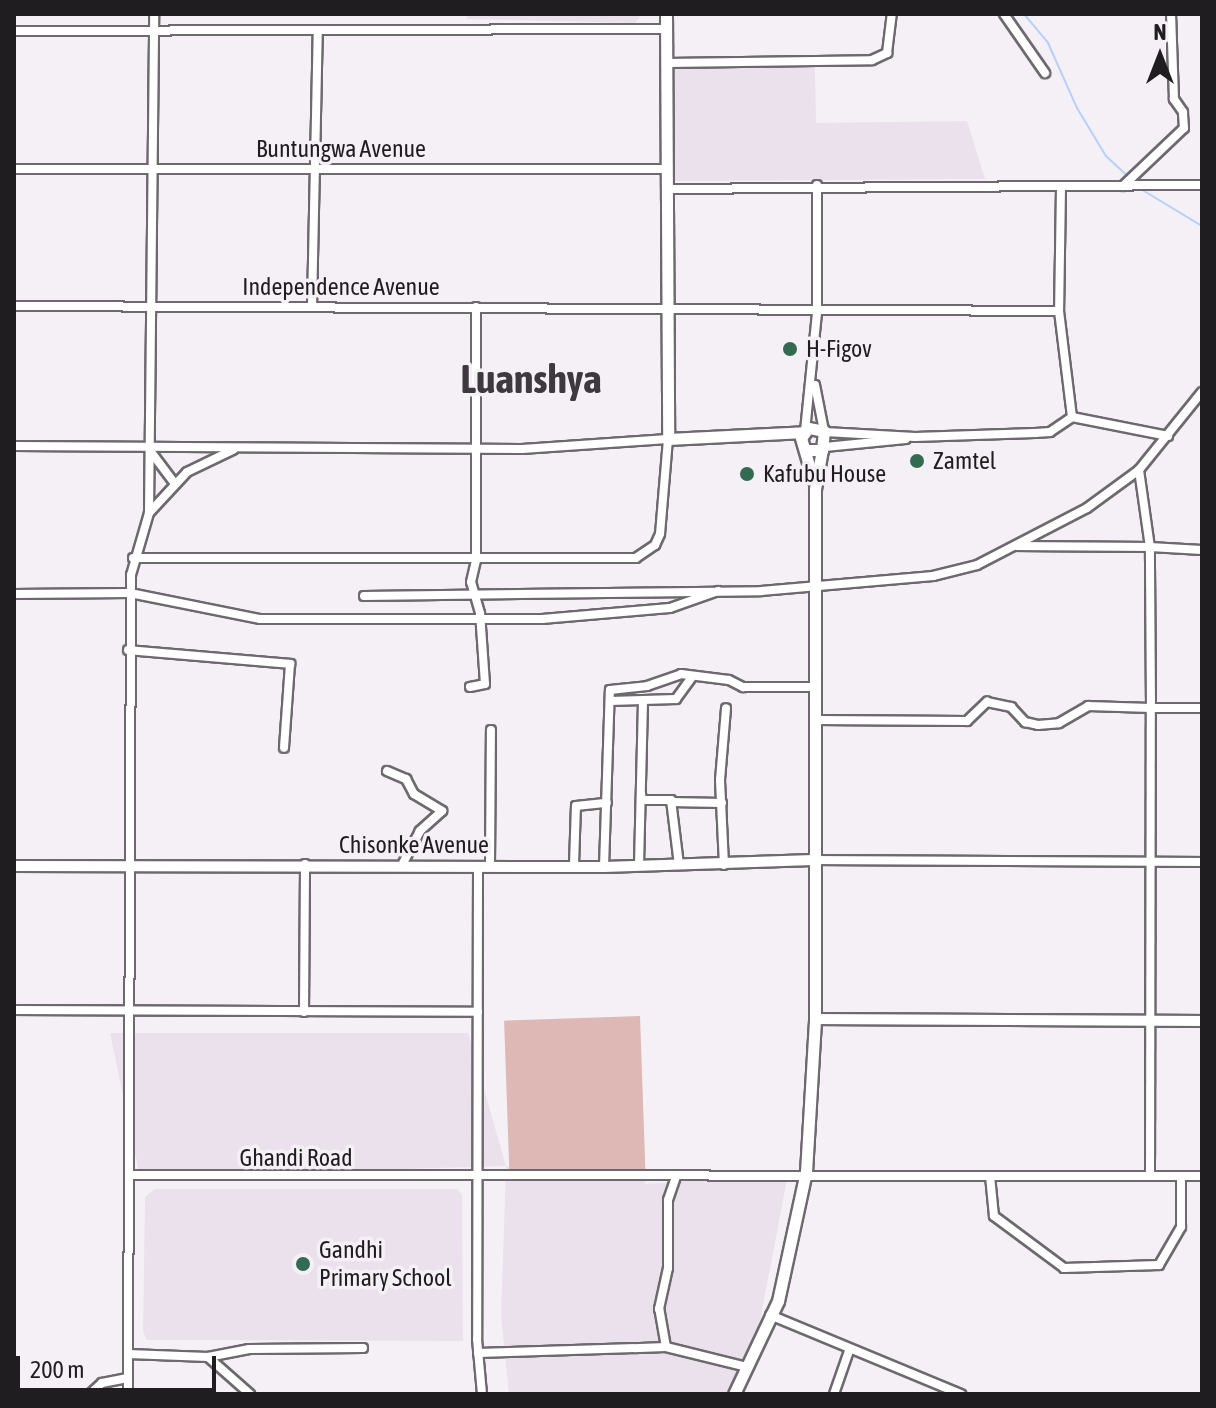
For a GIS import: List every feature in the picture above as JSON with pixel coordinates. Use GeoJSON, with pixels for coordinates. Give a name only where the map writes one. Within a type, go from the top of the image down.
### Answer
{"type":"FeatureCollection","features":[{"type":"Feature","properties":{"kind":"main road"},"geometry":{"type":"LineString","coordinates":[[666,14],[668,439],[769,437],[812,427],[824,432],[824,448],[815,489],[815,1019],[806,1172],[787,1269],[734,1394]]}},
{"type":"Feature","properties":{"kind":"main road"},"geometry":{"type":"LineString","coordinates":[[804,431],[815,489]]}},
{"type":"Feature","properties":{"kind":"main road"},"geometry":{"type":"LineString","coordinates":[[769,437],[805,449],[824,448]]}},
{"type":"Feature","properties":{"kind":"street"},"geometry":{"type":"LineString","coordinates":[[128,1394],[128,650],[133,558],[149,513],[154,14]]}},
{"type":"Feature","properties":{"kind":"street"},"geometry":{"type":"LineString","coordinates":[[667,63],[872,60],[887,53],[892,14]]}},
{"type":"Feature","properties":{"kind":"street"},"geometry":{"type":"LineString","coordinates":[[1004,14],[1045,73]]}},
{"type":"Feature","properties":{"kind":"street"},"geometry":{"type":"LineString","coordinates":[[1123,186],[1184,128],[1183,112],[1174,99],[1171,14]]}},
{"type":"Feature","properties":{"kind":"street"},"geometry":{"type":"LineString","coordinates":[[14,31],[666,29]]}},
{"type":"Feature","properties":{"kind":"street"},"geometry":{"type":"LineString","coordinates":[[312,307],[318,31]]}},
{"type":"Feature","properties":{"kind":"street","name":"Buntungwa Avenue"},"geometry":{"type":"LineString","coordinates":[[14,169],[668,169]]}},
{"type":"Feature","properties":{"kind":"street"},"geometry":{"type":"LineString","coordinates":[[667,189],[817,185],[1061,188],[1202,185]]}},
{"type":"Feature","properties":{"kind":"street"},"geometry":{"type":"LineString","coordinates":[[804,431],[814,380],[817,185]]}},
{"type":"Feature","properties":{"kind":"street"},"geometry":{"type":"LineString","coordinates":[[1061,188],[1059,311],[1072,417]]}},
{"type":"Feature","properties":{"kind":"street","name":"Independence Avenue"},"geometry":{"type":"LineString","coordinates":[[14,306],[1059,311]]}},
{"type":"Feature","properties":{"kind":"street"},"geometry":{"type":"LineString","coordinates":[[470,687],[485,684],[480,619],[471,582],[476,560],[476,307]]}},
{"type":"Feature","properties":{"kind":"street"},"geometry":{"type":"LineString","coordinates":[[814,380],[824,432],[915,437]]}},
{"type":"Feature","properties":{"kind":"street"},"geometry":{"type":"LineString","coordinates":[[364,596],[718,591],[816,587],[933,576],[977,565],[1087,508],[1139,470],[1202,392]]}},
{"type":"Feature","properties":{"kind":"street"},"geometry":{"type":"LineString","coordinates":[[824,448],[915,437],[1050,432],[1072,417],[1168,436]]}},
{"type":"Feature","properties":{"kind":"street"},"geometry":{"type":"LineString","coordinates":[[14,446],[474,447],[668,439],[660,534],[647,553],[623,560],[133,558]]}},
{"type":"Feature","properties":{"kind":"street"},"geometry":{"type":"LineString","coordinates":[[149,513],[174,483],[199,464],[242,447]]}},
{"type":"Feature","properties":{"kind":"street"},"geometry":{"type":"LineString","coordinates":[[150,448],[174,483]]}},
{"type":"Feature","properties":{"kind":"street"},"geometry":{"type":"LineString","coordinates":[[1139,470],[1150,547],[1150,1175]]}},
{"type":"Feature","properties":{"kind":"street"},"geometry":{"type":"LineString","coordinates":[[1014,546],[1202,550]]}},
{"type":"Feature","properties":{"kind":"street"},"geometry":{"type":"LineString","coordinates":[[14,594],[130,593],[221,608],[244,618],[480,619],[597,618],[678,607],[718,591]]}},
{"type":"Feature","properties":{"kind":"street"},"geometry":{"type":"LineString","coordinates":[[128,650],[290,664],[284,748]]}},
{"type":"Feature","properties":{"kind":"street"},"geometry":{"type":"LineString","coordinates":[[604,867],[613,688],[640,686],[681,674],[729,680],[743,687],[815,687]]}},
{"type":"Feature","properties":{"kind":"street"},"geometry":{"type":"LineString","coordinates":[[610,701],[676,699],[692,677]]}},
{"type":"Feature","properties":{"kind":"street"},"geometry":{"type":"LineString","coordinates":[[639,865],[640,686]]}},
{"type":"Feature","properties":{"kind":"street"},"geometry":{"type":"LineString","coordinates":[[816,720],[967,721],[983,705],[995,702],[1038,725],[1067,720],[1088,706],[1202,708]]}},
{"type":"Feature","properties":{"kind":"street"},"geometry":{"type":"LineString","coordinates":[[724,865],[722,803],[726,708]]}},
{"type":"Feature","properties":{"kind":"street"},"geometry":{"type":"LineString","coordinates":[[482,1394],[478,1353],[478,997],[491,730]]}},
{"type":"Feature","properties":{"kind":"street"},"geometry":{"type":"LineString","coordinates":[[387,771],[406,779],[414,794],[442,811],[420,831],[402,865]]}},
{"type":"Feature","properties":{"kind":"street"},"geometry":{"type":"LineString","coordinates":[[640,777],[642,800],[722,803]]}},
{"type":"Feature","properties":{"kind":"street"},"geometry":{"type":"LineString","coordinates":[[671,802],[679,865]]}},
{"type":"Feature","properties":{"kind":"street"},"geometry":{"type":"LineString","coordinates":[[574,865],[576,806],[607,803]]}},
{"type":"Feature","properties":{"kind":"street"},"geometry":{"type":"LineString","coordinates":[[813,860],[1202,862]]}},
{"type":"Feature","properties":{"kind":"street","name":"Chisonke Avenue"},"geometry":{"type":"LineString","coordinates":[[14,866],[305,864],[604,867],[813,860]]}},
{"type":"Feature","properties":{"kind":"street"},"geometry":{"type":"LineString","coordinates":[[304,1012],[305,864]]}},
{"type":"Feature","properties":{"kind":"street"},"geometry":{"type":"LineString","coordinates":[[456,1012],[478,997]]}},
{"type":"Feature","properties":{"kind":"street"},"geometry":{"type":"LineString","coordinates":[[14,1010],[478,1012]]}},
{"type":"Feature","properties":{"kind":"street"},"geometry":{"type":"LineString","coordinates":[[815,1019],[1202,1021]]}},
{"type":"Feature","properties":{"kind":"street","name":"Ghandi Road"},"geometry":{"type":"LineString","coordinates":[[129,1175],[676,1177],[806,1172],[1202,1176]]}},
{"type":"Feature","properties":{"kind":"street"},"geometry":{"type":"LineString","coordinates":[[990,1176],[994,1216],[1064,1268],[1159,1265],[1172,1251],[1181,1227],[1181,1176]]}},
{"type":"Feature","properties":{"kind":"street"},"geometry":{"type":"LineString","coordinates":[[666,1347],[659,1309],[668,1268],[668,1200],[676,1177]]}},
{"type":"Feature","properties":{"kind":"street"},"geometry":{"type":"LineString","coordinates":[[769,1315],[849,1351],[961,1394]]}},
{"type":"Feature","properties":{"kind":"street"},"geometry":{"type":"LineString","coordinates":[[478,1353],[666,1347],[747,1367]]}},
{"type":"Feature","properties":{"kind":"street"},"geometry":{"type":"LineString","coordinates":[[128,1354],[208,1357],[249,1349],[363,1348]]}},
{"type":"Feature","properties":{"kind":"street"},"geometry":{"type":"LineString","coordinates":[[834,1394],[849,1351]]}},
{"type":"Feature","properties":{"kind":"street"},"geometry":{"type":"LineString","coordinates":[[208,1357],[250,1394]]}},
{"type":"Feature","properties":{"kind":"street"},"geometry":{"type":"LineString","coordinates":[[90,1394],[102,1383],[128,1378]]}},
{"type":"Feature","properties":{"kind":"shaded area"},"geometry":{"type":"Polygon","coordinates":[[[467,14],[643,14],[635,23],[467,19],[467,14]]]}},
{"type":"Feature","properties":{"kind":"shaded area"},"geometry":{"type":"Polygon","coordinates":[[[815,67],[816,123],[967,121],[985,179],[671,181],[672,69],[815,67]]]}},
{"type":"Feature","properties":{"kind":"shaded area"},"geometry":{"type":"Polygon","coordinates":[[[640,1016],[645,1171],[509,1176],[504,1021],[640,1016]]]}},
{"type":"Feature","properties":{"kind":"shaded area"},"geometry":{"type":"Polygon","coordinates":[[[110,1033],[468,1033],[506,1166],[140,1177],[110,1033]]]}},
{"type":"Feature","properties":{"kind":"shaded area"},"geometry":{"type":"Polygon","coordinates":[[[506,1166],[645,1171],[645,1184],[788,1174],[752,1363],[732,1394],[509,1394],[501,1315],[506,1166]]]}},
{"type":"Feature","properties":{"kind":"shaded area","name":"Gandhi Primary School"},"geometry":{"type":"Polygon","coordinates":[[[154,1189],[457,1189],[462,1195],[463,1341],[147,1340],[143,1332],[145,1197],[154,1189]]]}},
{"type":"Feature","properties":{"kind":"waterway"},"geometry":{"type":"LineString","coordinates":[[1024,14],[1048,43],[1077,108],[1106,156],[1125,174]]}},
{"type":"Feature","properties":{"kind":"waterway"},"geometry":{"type":"LineString","coordinates":[[1144,191],[1202,226]]}},
{"type":"Feature","properties":{"kind":"place","name":"H-Figov"},"geometry":{"type":"Point","coordinates":[790,349]}},
{"type":"Feature","properties":{"kind":"place","name":"Zamtel"},"geometry":{"type":"Point","coordinates":[917,461]}},
{"type":"Feature","properties":{"kind":"place","name":"Kafubu House"},"geometry":{"type":"Point","coordinates":[747,474]}},
{"type":"Feature","properties":{"kind":"place","name":"Gandhi Primary School"},"geometry":{"type":"Point","coordinates":[303,1264]}},
{"type":"Feature","properties":{"kind":"district","name":"Luanshya"},"geometry":{"type":"Point","coordinates":[531,379]}}]}
